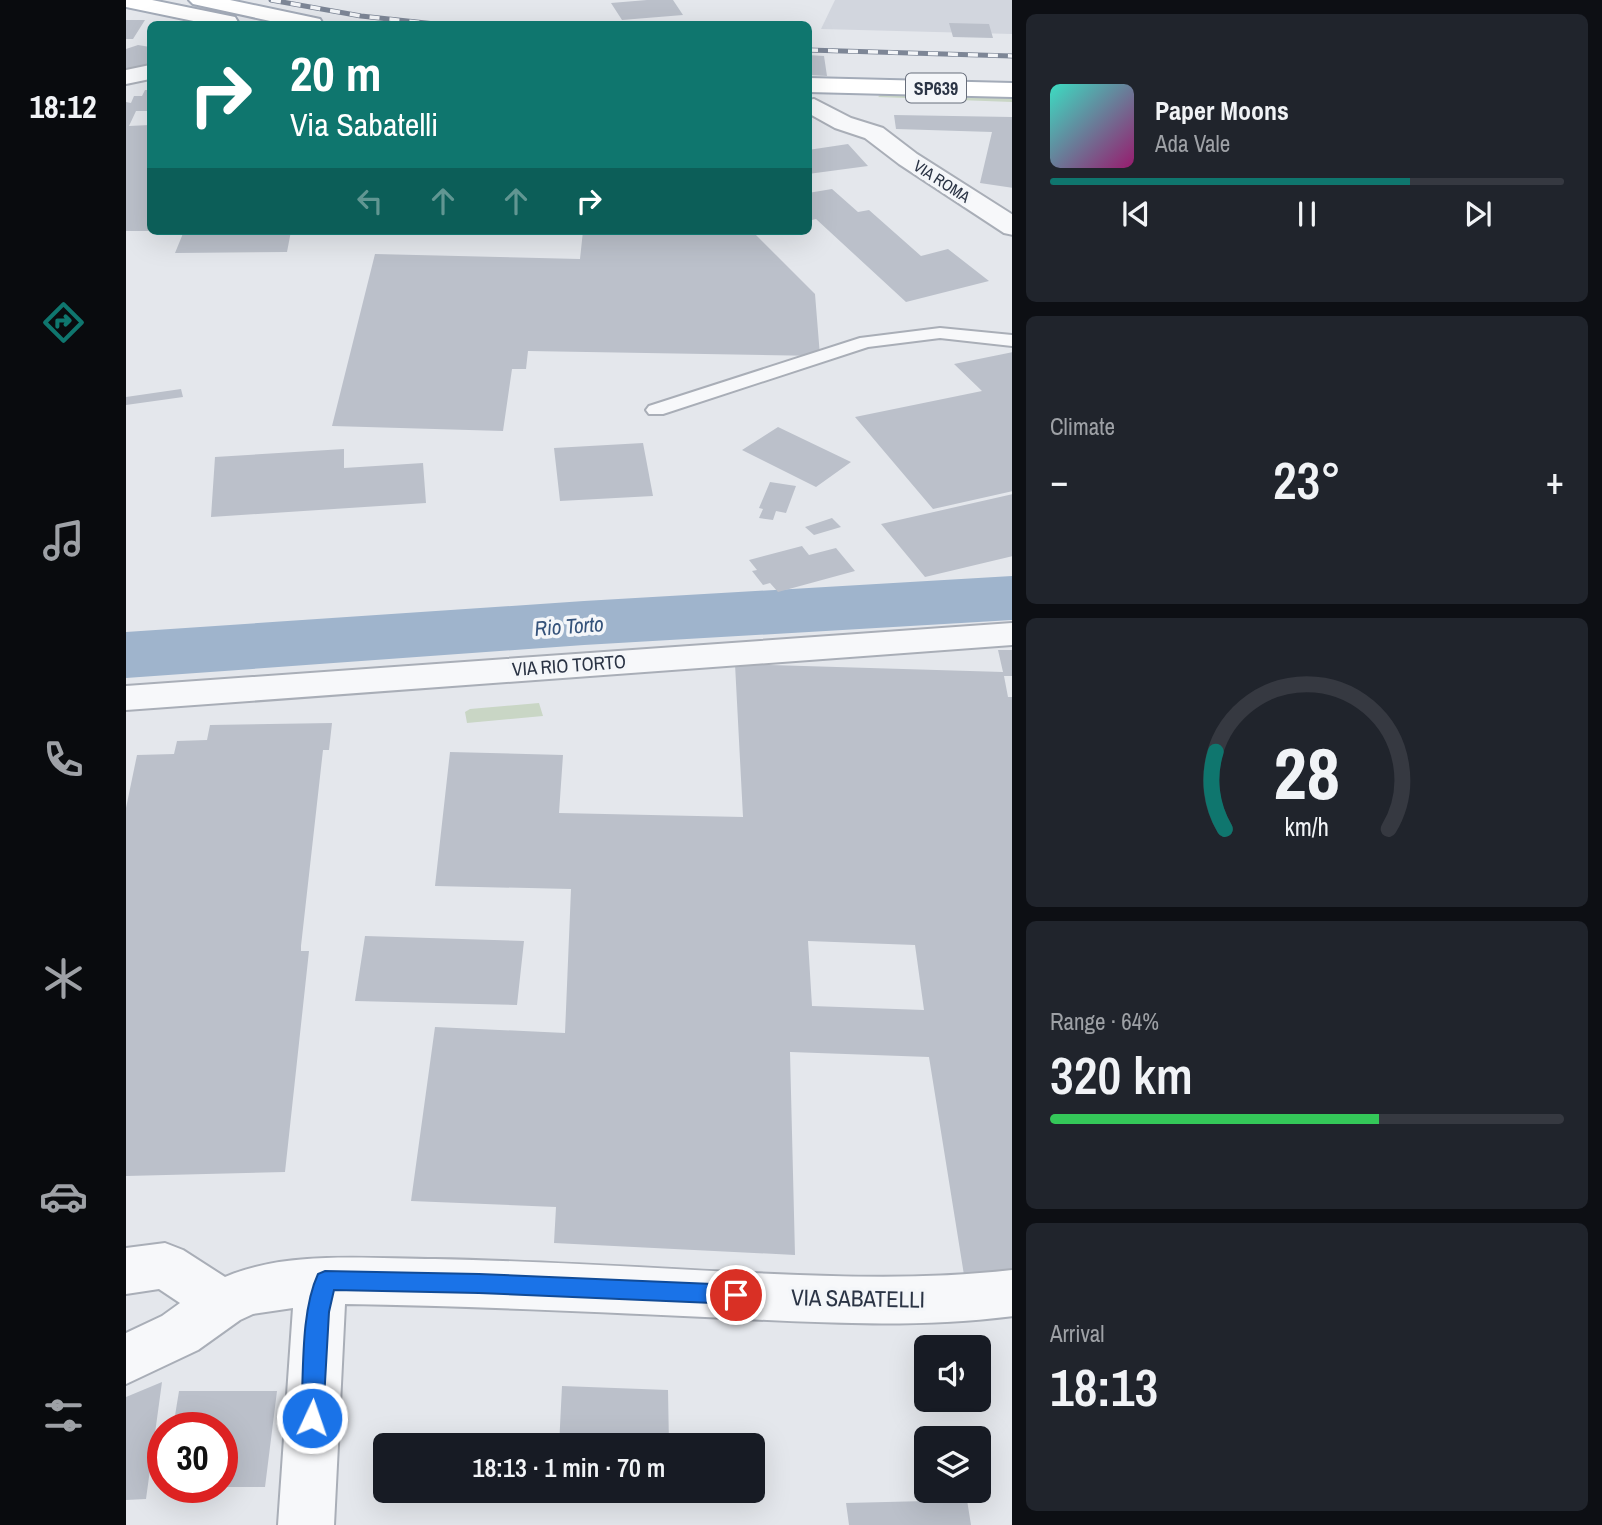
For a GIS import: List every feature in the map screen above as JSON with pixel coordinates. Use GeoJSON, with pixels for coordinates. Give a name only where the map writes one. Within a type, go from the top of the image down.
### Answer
{"type":"FeatureCollection","features":[{"type":"Feature","properties":{"kind":"main road"},"geometry":{"type":"LineString","coordinates":[[200,0],[298,21]]}},
{"type":"Feature","properties":{"kind":"main road"},"geometry":{"type":"LineString","coordinates":[[126,1],[223,21]]}},
{"type":"Feature","properties":{"kind":"main road","name":"SP639"},"geometry":{"type":"LineString","coordinates":[[812,99],[1012,90]]}},
{"type":"Feature","properties":{"kind":"main road","name":"SP639"},"geometry":{"type":"LineString","coordinates":[[862,96],[1012,108]]}},
{"type":"Feature","properties":{"kind":"street"},"geometry":{"type":"LineString","coordinates":[[126,77],[147,73]]}},
{"type":"Feature","properties":{"kind":"street"},"geometry":{"type":"LineString","coordinates":[[862,96],[874,133]]}},
{"type":"Feature","properties":{"kind":"street","name":"VIA ROMA"},"geometry":{"type":"LineString","coordinates":[[812,100],[843,123],[874,133],[908,159],[1012,227]]}},
{"type":"Feature","properties":{"kind":"street","name":"VIA RIO TORTO"},"geometry":{"type":"LineString","coordinates":[[126,698],[1012,634]]}},
{"type":"Feature","properties":{"kind":"street"},"geometry":{"type":"LineString","coordinates":[[126,1271],[165,1266],[222,1303]]}},
{"type":"Feature","properties":{"kind":"street"},"geometry":{"type":"LineString","coordinates":[[306,1525],[318,1312],[325,1281]]}},
{"type":"Feature","properties":{"kind":"street","name":"VIA SABATELLI"},"geometry":{"type":"LineString","coordinates":[[126,1359],[180,1334],[222,1303],[249,1290],[325,1281],[537,1285],[863,1301],[973,1298],[1012,1293]]}},
{"type":"Feature","properties":{"kind":"lane"},"geometry":{"type":"LineString","coordinates":[[656,410],[866,342],[940,333],[1012,341]]}},
{"type":"Feature","properties":{"kind":"shaded area"},"geometry":{"type":"Polygon","coordinates":[[[835,0],[1012,0],[1012,34],[821,29],[835,0]]]}},
{"type":"Feature","properties":{"kind":"green space"},"geometry":{"type":"Polygon","coordinates":[[[883,93],[1012,97],[1012,102],[878,97],[883,93]]]}},
{"type":"Feature","properties":{"kind":"green space"},"geometry":{"type":"Polygon","coordinates":[[[539,703],[543,716],[467,723],[465,712],[470,709],[539,703]]]}},
{"type":"Feature","properties":{"kind":"building"},"geometry":{"type":"Polygon","coordinates":[[[673,0],[683,15],[622,20],[611,3],[673,0]]]}},
{"type":"Feature","properties":{"kind":"building"},"geometry":{"type":"Polygon","coordinates":[[[126,20],[145,20],[133,39],[126,39],[126,20]]]}},
{"type":"Feature","properties":{"kind":"building"},"geometry":{"type":"Polygon","coordinates":[[[949,23],[989,24],[993,38],[953,37],[949,23]]]}},
{"type":"Feature","properties":{"kind":"building"},"geometry":{"type":"Polygon","coordinates":[[[138,45],[147,46],[147,65],[126,71],[126,49],[138,45]]]}},
{"type":"Feature","properties":{"kind":"building"},"geometry":{"type":"Polygon","coordinates":[[[812,55],[824,56],[827,76],[812,75],[812,55]]]}},
{"type":"Feature","properties":{"kind":"building"},"geometry":{"type":"Polygon","coordinates":[[[147,90],[147,111],[136,111],[129,126],[147,125],[147,231],[126,231],[126,102],[131,103],[134,96],[142,96],[147,90]]]}},
{"type":"Feature","properties":{"kind":"building"},"geometry":{"type":"Polygon","coordinates":[[[894,115],[1012,117],[1012,188],[980,183],[992,132],[896,129],[894,115]]]}},
{"type":"Feature","properties":{"kind":"building"},"geometry":{"type":"Polygon","coordinates":[[[848,144],[868,166],[812,173],[812,149],[848,144]]]}},
{"type":"Feature","properties":{"kind":"building"},"geometry":{"type":"Polygon","coordinates":[[[832,189],[858,212],[869,210],[921,256],[948,249],[989,281],[906,302],[816,219],[812,220],[812,192],[832,189]]]}},
{"type":"Feature","properties":{"kind":"building"},"geometry":{"type":"Polygon","coordinates":[[[182,235],[290,235],[287,252],[175,253],[182,235]]]}},
{"type":"Feature","properties":{"kind":"building"},"geometry":{"type":"Polygon","coordinates":[[[583,235],[756,235],[815,294],[820,356],[528,351],[526,369],[512,369],[503,431],[332,426],[375,254],[580,259],[583,235]]]}},
{"type":"Feature","properties":{"kind":"building"},"geometry":{"type":"Polygon","coordinates":[[[1012,352],[1012,491],[933,509],[855,417],[982,391],[954,364],[1012,352]]]}},
{"type":"Feature","properties":{"kind":"building"},"geometry":{"type":"Polygon","coordinates":[[[181,389],[183,397],[126,405],[126,397],[181,389]]]}},
{"type":"Feature","properties":{"kind":"building"},"geometry":{"type":"Polygon","coordinates":[[[778,427],[851,462],[816,487],[742,450],[778,427]]]}},
{"type":"Feature","properties":{"kind":"building"},"geometry":{"type":"Polygon","coordinates":[[[643,443],[653,496],[560,501],[554,448],[643,443]]]}},
{"type":"Feature","properties":{"kind":"building"},"geometry":{"type":"Polygon","coordinates":[[[344,449],[344,468],[423,463],[426,503],[211,517],[215,457],[344,449]]]}},
{"type":"Feature","properties":{"kind":"building"},"geometry":{"type":"Polygon","coordinates":[[[770,482],[796,486],[786,513],[776,511],[773,520],[759,518],[763,509],[759,508],[770,482]]]}},
{"type":"Feature","properties":{"kind":"building"},"geometry":{"type":"Polygon","coordinates":[[[1012,494],[1012,556],[925,577],[881,524],[1012,494]]]}},
{"type":"Feature","properties":{"kind":"building"},"geometry":{"type":"Polygon","coordinates":[[[832,518],[841,527],[814,535],[805,527],[832,518]]]}},
{"type":"Feature","properties":{"kind":"building"},"geometry":{"type":"Polygon","coordinates":[[[802,546],[809,555],[836,548],[855,571],[778,592],[770,583],[763,585],[752,571],[757,570],[749,560],[802,546]]]}},
{"type":"Feature","properties":{"kind":"building"},"geometry":{"type":"Polygon","coordinates":[[[998,650],[1012,650],[1012,676],[1004,676],[1008,697],[1012,697],[1012,1270],[964,1275],[929,1057],[790,1052],[795,1255],[554,1243],[556,1207],[411,1201],[435,1027],[565,1033],[571,889],[435,886],[450,752],[563,755],[559,813],[743,817],[735,664],[1003,672],[998,650]],[[808,941],[812,1006],[924,1010],[915,945],[808,941]]]}},
{"type":"Feature","properties":{"kind":"building"},"geometry":{"type":"Polygon","coordinates":[[[332,723],[329,750],[323,750],[301,946],[301,951],[309,951],[285,1172],[126,1176],[126,808],[137,755],[174,754],[177,741],[207,740],[210,725],[332,723]]]}},
{"type":"Feature","properties":{"kind":"building"},"geometry":{"type":"Polygon","coordinates":[[[365,936],[524,941],[517,1005],[355,1001],[365,936]]]}},
{"type":"Feature","properties":{"kind":"building"},"geometry":{"type":"Polygon","coordinates":[[[162,1382],[158,1412],[147,1412],[146,1499],[126,1500],[126,1397],[162,1382]]]}},
{"type":"Feature","properties":{"kind":"building"},"geometry":{"type":"Polygon","coordinates":[[[562,1386],[668,1390],[669,1433],[560,1433],[562,1386]]]}},
{"type":"Feature","properties":{"kind":"building"},"geometry":{"type":"Polygon","coordinates":[[[179,1391],[277,1391],[265,1487],[238,1487],[238,1412],[176,1412],[179,1391]]]}},
{"type":"Feature","properties":{"kind":"building"},"geometry":{"type":"Polygon","coordinates":[[[846,1503],[967,1503],[971,1525],[849,1525],[846,1503]]]}},
{"type":"Feature","properties":{"kind":"waterway","name":"Rio Torto"},"geometry":{"type":"LineString","coordinates":[[126,655],[584,623],[1012,598]]}},
{"type":"Feature","properties":{"kind":"railway"},"geometry":{"type":"LineString","coordinates":[[271,0],[361,16],[407,21]]}},
{"type":"Feature","properties":{"kind":"railway"},"geometry":{"type":"LineString","coordinates":[[812,50],[1012,56]]}},
{"type":"Feature","properties":{"kind":"route"},"geometry":{"type":"LineString","coordinates":[[312,1418],[318,1312],[325,1281],[479,1283],[736,1295]]}}]}
